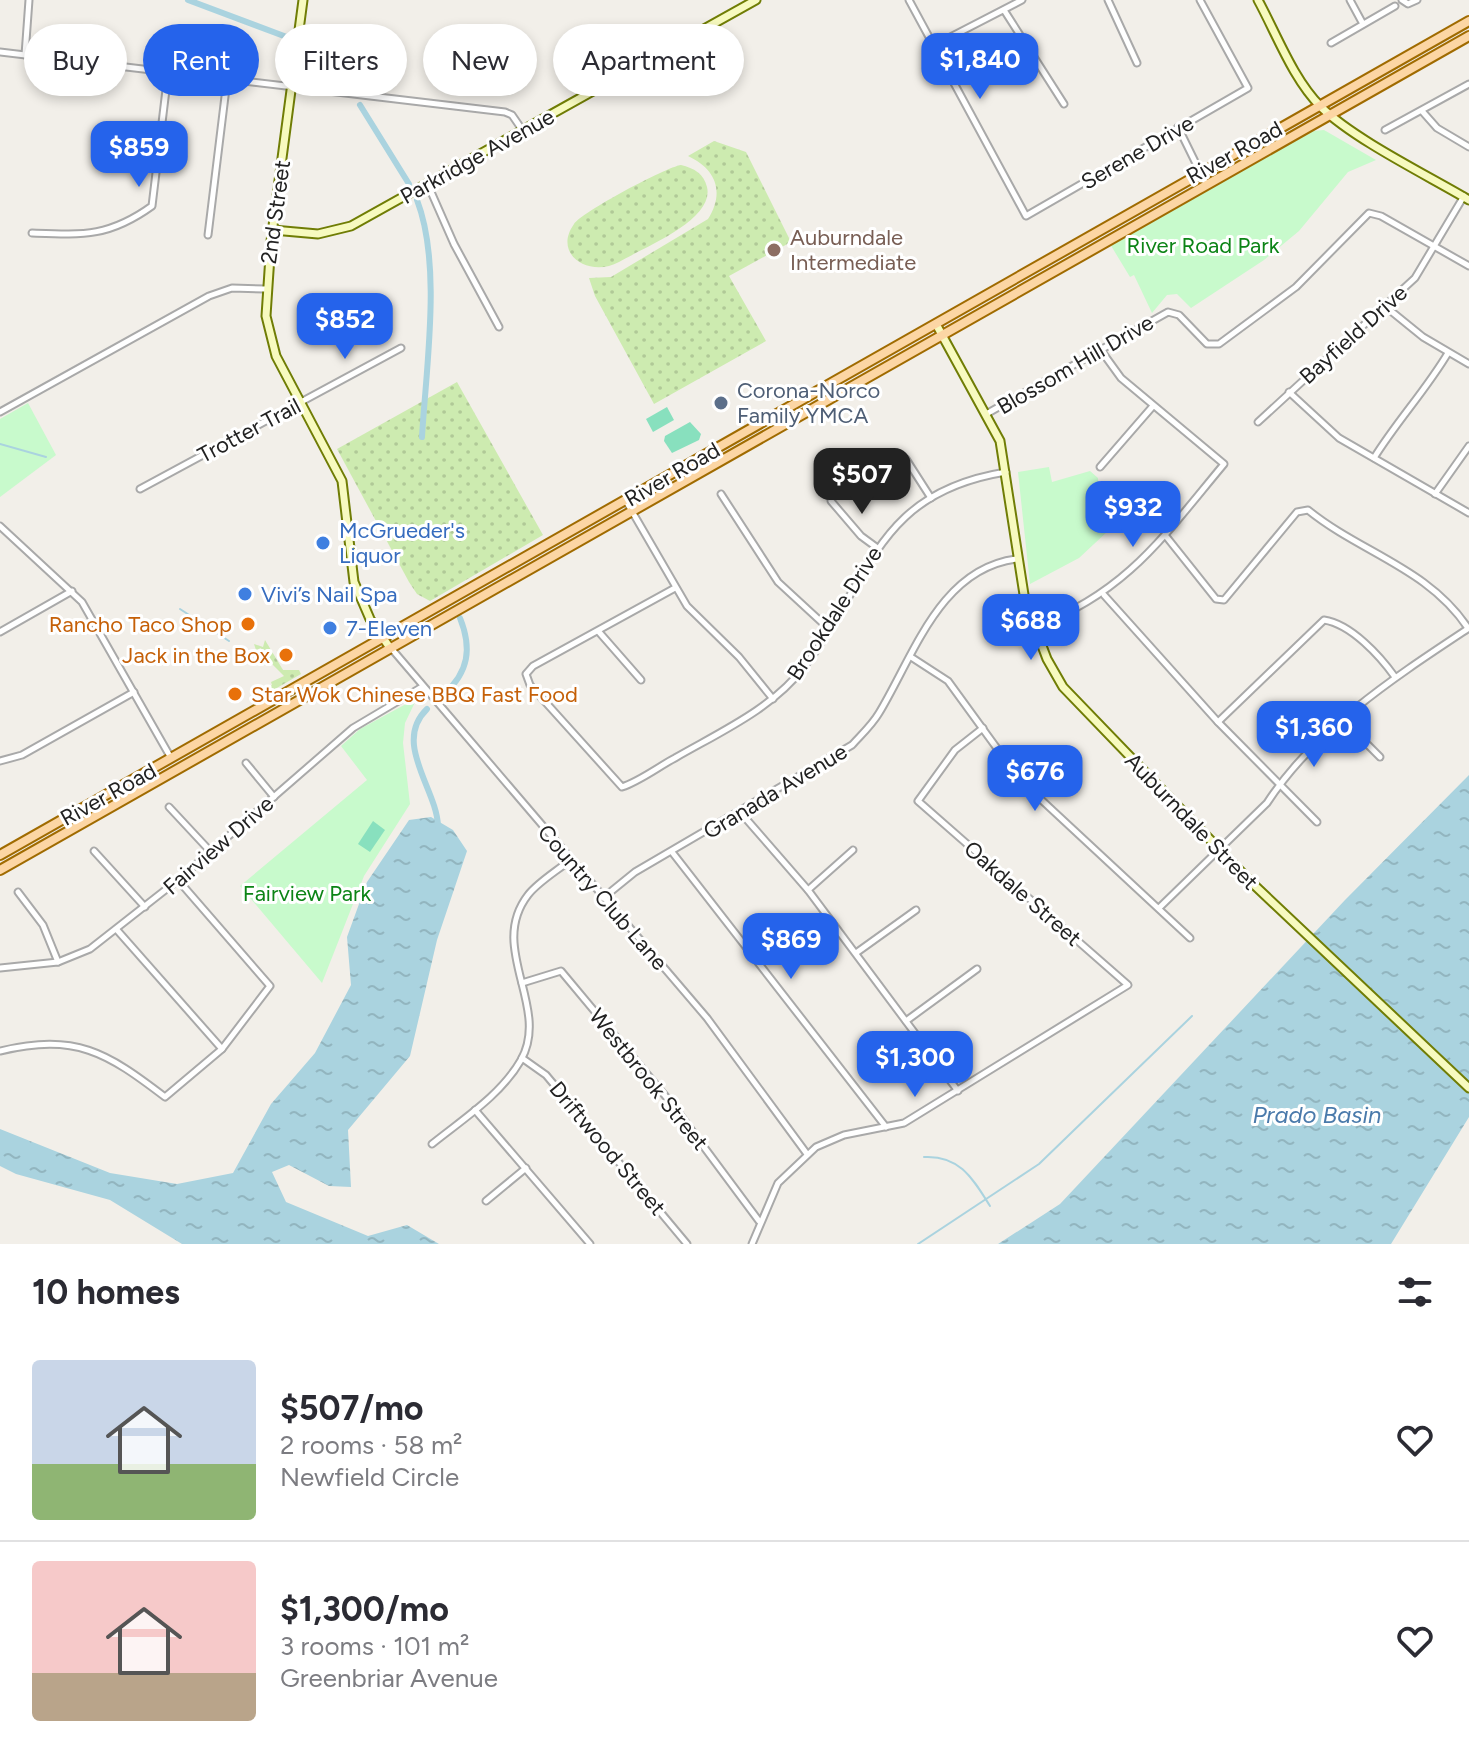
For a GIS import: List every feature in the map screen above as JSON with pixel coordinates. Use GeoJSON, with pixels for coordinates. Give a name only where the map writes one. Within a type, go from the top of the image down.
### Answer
{"type":"FeatureCollection","features":[{"type":"Feature","properties":{"kind":"main road","name":"River Road"},"geometry":{"type":"LineString","coordinates":[[0,855],[626,501],[1201,170],[1469,21]]}},
{"type":"Feature","properties":{"kind":"main road","name":"River Road"},"geometry":{"type":"LineString","coordinates":[[0,870],[1469,36]]}},
{"type":"Feature","properties":{"kind":"street"},"geometry":{"type":"LineString","coordinates":[[27,24],[29,0]]}},
{"type":"Feature","properties":{"kind":"street","name":"2nd Street"},"geometry":{"type":"LineString","coordinates":[[300,24],[303,0]]}},
{"type":"Feature","properties":{"kind":"street","name":"Parkridge Avenue"},"geometry":{"type":"LineString","coordinates":[[273,230],[318,234],[341,230],[428,185],[756,0]]}},
{"type":"Feature","properties":{"kind":"street"},"geometry":{"type":"LineString","coordinates":[[909,0],[933,46],[1022,0]]}},
{"type":"Feature","properties":{"kind":"street"},"geometry":{"type":"LineString","coordinates":[[1108,0],[1137,63]]}},
{"type":"Feature","properties":{"kind":"street","name":"Serene Drive"},"geometry":{"type":"LineString","coordinates":[[933,46],[1026,216],[1248,88],[1200,0]]}},
{"type":"Feature","properties":{"kind":"street"},"geometry":{"type":"LineString","coordinates":[[1258,0],[1300,78],[1319,105],[1466,198]]}},
{"type":"Feature","properties":{"kind":"street"},"geometry":{"type":"LineString","coordinates":[[1350,0],[1363,24]]}},
{"type":"Feature","properties":{"kind":"street"},"geometry":{"type":"LineString","coordinates":[[1405,2],[1417,0]]}},
{"type":"Feature","properties":{"kind":"street"},"geometry":{"type":"LineString","coordinates":[[1331,43],[1395,6]]}},
{"type":"Feature","properties":{"kind":"street"},"geometry":{"type":"LineString","coordinates":[[1004,10],[1064,104]]}},
{"type":"Feature","properties":{"kind":"street"},"geometry":{"type":"LineString","coordinates":[[0,52],[24,55]]}},
{"type":"Feature","properties":{"kind":"street"},"geometry":{"type":"LineString","coordinates":[[1385,130],[1469,84]]}},
{"type":"Feature","properties":{"kind":"street"},"geometry":{"type":"LineString","coordinates":[[32,233],[105,233],[131,221],[152,206],[165,96]]}},
{"type":"Feature","properties":{"kind":"street"},"geometry":{"type":"LineString","coordinates":[[208,235],[225,96]]}},
{"type":"Feature","properties":{"kind":"street","name":"2nd Street"},"geometry":{"type":"LineString","coordinates":[[291,96],[265,289],[270,341],[342,481],[354,582],[390,648]]}},
{"type":"Feature","properties":{"kind":"street"},"geometry":{"type":"LineString","coordinates":[[377,96],[505,112],[512,115],[523,131]]}},
{"type":"Feature","properties":{"kind":"street"},"geometry":{"type":"LineString","coordinates":[[1422,111],[1437,128],[1469,147]]}},
{"type":"Feature","properties":{"kind":"street"},"geometry":{"type":"LineString","coordinates":[[1178,127],[1206,184]]}},
{"type":"Feature","properties":{"kind":"street"},"geometry":{"type":"LineString","coordinates":[[428,185],[454,244],[499,327]]}},
{"type":"Feature","properties":{"kind":"street","name":"Bayfield Drive"},"geometry":{"type":"LineString","coordinates":[[1258,422],[1415,278],[1466,198]]}},
{"type":"Feature","properties":{"kind":"street","name":"Blossom Hill Drive"},"geometry":{"type":"LineString","coordinates":[[988,413],[1168,312],[1179,315],[1207,344],[1219,344],[1296,287],[1369,213],[1381,216],[1469,266]]}},
{"type":"Feature","properties":{"kind":"street"},"geometry":{"type":"LineString","coordinates":[[0,412],[209,296],[232,288],[265,289]]}},
{"type":"Feature","properties":{"kind":"street"},"geometry":{"type":"LineString","coordinates":[[1386,307],[1400,321],[1469,364]]}},
{"type":"Feature","properties":{"kind":"street","name":"Auburndale Street"},"geometry":{"type":"LineString","coordinates":[[936,324],[988,413],[1000,441],[1007,472],[1016,559],[1035,627],[1052,669],[1070,696],[1220,850],[1469,1088]]}},
{"type":"Feature","properties":{"kind":"street","name":"Trotter Trail"},"geometry":{"type":"LineString","coordinates":[[140,489],[401,348]]}},
{"type":"Feature","properties":{"kind":"street"},"geometry":{"type":"LineString","coordinates":[[1035,627],[1104,595],[1129,574],[1224,464],[1121,378],[1100,349]]}},
{"type":"Feature","properties":{"kind":"street"},"geometry":{"type":"LineString","coordinates":[[1374,458],[1402,413],[1435,375],[1448,353]]}},
{"type":"Feature","properties":{"kind":"street"},"geometry":{"type":"LineString","coordinates":[[1289,392],[1323,425],[1469,513]]}},
{"type":"Feature","properties":{"kind":"street"},"geometry":{"type":"LineString","coordinates":[[1100,467],[1153,406]]}},
{"type":"Feature","properties":{"kind":"street"},"geometry":{"type":"LineString","coordinates":[[1435,494],[1469,446]]}},
{"type":"Feature","properties":{"kind":"street"},"geometry":{"type":"LineString","coordinates":[[906,459],[931,498]]}},
{"type":"Feature","properties":{"kind":"street","name":"Brookdale Drive"},"geometry":{"type":"LineString","coordinates":[[599,632],[533,666],[526,674],[530,685],[622,787],[773,699],[804,668],[876,547],[891,528],[931,498],[963,483],[1007,472]]}},
{"type":"Feature","properties":{"kind":"street"},"geometry":{"type":"LineString","coordinates":[[721,494],[778,582],[829,629]]}},
{"type":"Feature","properties":{"kind":"street"},"geometry":{"type":"LineString","coordinates":[[626,501],[675,588],[698,619],[739,657],[773,699]]}},
{"type":"Feature","properties":{"kind":"street"},"geometry":{"type":"LineString","coordinates":[[831,501],[861,536],[876,547]]}},
{"type":"Feature","properties":{"kind":"street"},"geometry":{"type":"LineString","coordinates":[[1159,908],[1267,803],[1279,784],[1343,720],[1395,677],[1469,628],[1439,594],[1411,571],[1308,510],[1297,512],[1224,600],[1216,599],[1165,535]]}},
{"type":"Feature","properties":{"kind":"street"},"geometry":{"type":"LineString","coordinates":[[0,526],[72,591],[90,614],[171,759]]}},
{"type":"Feature","properties":{"kind":"street","name":"Granada Avenue"},"geometry":{"type":"LineString","coordinates":[[603,898],[635,872],[741,813],[852,745],[877,717],[926,628],[959,584],[990,564],[1016,559]]}},
{"type":"Feature","properties":{"kind":"street"},"geometry":{"type":"LineString","coordinates":[[641,680],[599,632],[675,588]]}},
{"type":"Feature","properties":{"kind":"street"},"geometry":{"type":"LineString","coordinates":[[0,632],[72,591]]}},
{"type":"Feature","properties":{"kind":"street"},"geometry":{"type":"LineString","coordinates":[[1104,595],[1218,722],[1317,822]]}},
{"type":"Feature","properties":{"kind":"street"},"geometry":{"type":"LineString","coordinates":[[1218,722],[1324,620],[1334,623],[1376,653],[1395,677]]}},
{"type":"Feature","properties":{"kind":"street","name":"Country Club Lane"},"geometry":{"type":"LineString","coordinates":[[390,648],[707,1018],[807,1154]]}},
{"type":"Feature","properties":{"kind":"street"},"geometry":{"type":"LineString","coordinates":[[911,657],[948,681],[1020,780],[1190,938]]}},
{"type":"Feature","properties":{"kind":"street","name":"Fairview Drive"},"geometry":{"type":"LineString","coordinates":[[0,968],[58,962],[90,949],[178,880],[353,728],[422,687]]}},
{"type":"Feature","properties":{"kind":"street"},"geometry":{"type":"LineString","coordinates":[[0,761],[22,755],[134,692]]}},
{"type":"Feature","properties":{"kind":"street"},"geometry":{"type":"LineString","coordinates":[[1343,720],[1380,757]]}},
{"type":"Feature","properties":{"kind":"street","name":"Oakdale Street"},"geometry":{"type":"LineString","coordinates":[[958,1091],[1128,985],[918,801],[955,750],[983,728]]}},
{"type":"Feature","properties":{"kind":"street"},"geometry":{"type":"LineString","coordinates":[[246,763],[274,797]]}},
{"type":"Feature","properties":{"kind":"street"},"geometry":{"type":"LineString","coordinates":[[169,807],[210,851]]}},
{"type":"Feature","properties":{"kind":"street"},"geometry":{"type":"LineString","coordinates":[[741,813],[808,890],[958,1091],[904,1123],[835,1138],[807,1154],[778,1183],[752,1244]]}},
{"type":"Feature","properties":{"kind":"street"},"geometry":{"type":"LineString","coordinates":[[808,890],[853,850]]}},
{"type":"Feature","properties":{"kind":"street"},"geometry":{"type":"LineString","coordinates":[[94,851],[145,907]]}},
{"type":"Feature","properties":{"kind":"street"},"geometry":{"type":"LineString","coordinates":[[672,852],[887,1128]]}},
{"type":"Feature","properties":{"kind":"street"},"geometry":{"type":"LineString","coordinates":[[432,1144],[503,1084],[522,1058],[529,1021],[512,940],[517,917],[528,895],[570,860]]}},
{"type":"Feature","properties":{"kind":"street"},"geometry":{"type":"LineString","coordinates":[[0,1051],[39,1041],[83,1047],[124,1066],[165,1097],[222,1049],[270,986],[178,880]]}},
{"type":"Feature","properties":{"kind":"street"},"geometry":{"type":"LineString","coordinates":[[18,892],[43,925],[58,962]]}},
{"type":"Feature","properties":{"kind":"street"},"geometry":{"type":"LineString","coordinates":[[856,953],[916,910]]}},
{"type":"Feature","properties":{"kind":"street"},"geometry":{"type":"LineString","coordinates":[[117,930],[222,1049]]}},
{"type":"Feature","properties":{"kind":"street"},"geometry":{"type":"LineString","coordinates":[[906,1021],[977,969]]}},
{"type":"Feature","properties":{"kind":"street","name":"Westbrook Street"},"geometry":{"type":"LineString","coordinates":[[522,983],[561,971],[672,1104],[760,1222]]}},
{"type":"Feature","properties":{"kind":"street","name":"Driftwood Street"},"geometry":{"type":"LineString","coordinates":[[522,1058],[546,1075],[687,1244]]}},
{"type":"Feature","properties":{"kind":"street"},"geometry":{"type":"LineString","coordinates":[[475,1110],[590,1244]]}},
{"type":"Feature","properties":{"kind":"street"},"geometry":{"type":"LineString","coordinates":[[486,1201],[526,1168]]}},
{"type":"Feature","properties":{"kind":"green space","name":"River Road Park"},"geometry":{"type":"Polygon","coordinates":[[[1324,130],[1376,160],[1348,172],[1299,231],[1264,260],[1191,308],[1177,294],[1167,295],[1152,313],[1134,275],[1130,277],[1110,244],[1313,131],[1324,130]]]}},
{"type":"Feature","properties":{"kind":"green space"},"geometry":{"type":"Polygon","coordinates":[[[714,141],[746,152],[791,242],[729,276],[766,341],[654,404],[595,296],[589,278],[611,277],[708,219],[716,200],[715,182],[698,161],[688,156],[714,141]]]}},
{"type":"Feature","properties":{"kind":"green space"},"geometry":{"type":"Polygon","coordinates":[[[681,165],[698,172],[707,187],[700,211],[689,222],[660,241],[608,266],[597,267],[577,261],[571,254],[568,235],[580,218],[659,173],[681,165]]]}},
{"type":"Feature","properties":{"kind":"green space"},"geometry":{"type":"Polygon","coordinates":[[[457,382],[543,535],[430,601],[417,594],[409,582],[337,449],[457,382]]]}},
{"type":"Feature","properties":{"kind":"green space"},"geometry":{"type":"Polygon","coordinates":[[[28,403],[56,455],[0,497],[0,419],[28,403]]]}},
{"type":"Feature","properties":{"kind":"green space"},"geometry":{"type":"Polygon","coordinates":[[[667,407],[674,420],[653,432],[646,419],[667,407]]]}},
{"type":"Feature","properties":{"kind":"green space"},"geometry":{"type":"Polygon","coordinates":[[[690,422],[701,434],[699,440],[672,453],[664,441],[665,436],[690,422]]]}},
{"type":"Feature","properties":{"kind":"green space"},"geometry":{"type":"Polygon","coordinates":[[[1049,467],[1052,482],[1090,471],[1098,478],[1099,496],[1124,516],[1079,558],[1030,584],[1018,472],[1049,467]]]}},
{"type":"Feature","properties":{"kind":"green space"},"geometry":{"type":"Polygon","coordinates":[[[265,640],[283,670],[299,670],[301,674],[263,696],[258,690],[263,691],[272,685],[271,682],[284,676],[264,656],[261,648],[256,650],[254,644],[263,647],[265,640]]]}},
{"type":"Feature","properties":{"kind":"green space","name":"Fairview Park"},"geometry":{"type":"Polygon","coordinates":[[[417,698],[405,723],[403,743],[410,804],[364,876],[322,983],[240,886],[367,780],[341,746],[360,729],[417,698]]]}},
{"type":"Feature","properties":{"kind":"green space"},"geometry":{"type":"Polygon","coordinates":[[[373,821],[385,830],[370,852],[358,844],[373,821]]]}},
{"type":"Feature","properties":{"kind":"water","name":"Prado Basin"},"geometry":{"type":"Polygon","coordinates":[[[1469,775],[1469,1117],[1391,1244],[998,1244],[1060,1204],[1345,900],[1469,775]]]}},
{"type":"Feature","properties":{"kind":"water"},"geometry":{"type":"Polygon","coordinates":[[[431,817],[453,830],[467,851],[437,940],[410,1056],[348,1130],[351,1187],[329,1186],[289,1165],[272,1172],[286,1202],[368,1236],[407,1225],[439,1244],[182,1244],[110,1200],[16,1174],[0,1166],[0,1129],[110,1173],[177,1184],[233,1173],[271,1104],[315,1053],[351,985],[347,937],[367,882],[409,820],[431,817]]]}},
{"type":"Feature","properties":{"kind":"waterway"},"geometry":{"type":"LineString","coordinates":[[188,0],[275,33]]}},
{"type":"Feature","properties":{"kind":"waterway"},"geometry":{"type":"LineString","coordinates":[[360,105],[409,184]]}},
{"type":"Feature","properties":{"kind":"waterway"},"geometry":{"type":"LineString","coordinates":[[417,200],[425,226],[431,285],[422,437]]}},
{"type":"Feature","properties":{"kind":"waterway"},"geometry":{"type":"LineString","coordinates":[[0,444],[46,457]]}},
{"type":"Feature","properties":{"kind":"waterway"},"geometry":{"type":"LineString","coordinates":[[180,609],[229,641]]}},
{"type":"Feature","properties":{"kind":"waterway"},"geometry":{"type":"LineString","coordinates":[[444,694],[459,677],[466,659],[466,639],[460,618]]}},
{"type":"Feature","properties":{"kind":"waterway"},"geometry":{"type":"LineString","coordinates":[[427,709],[417,722],[415,751],[438,826]]}},
{"type":"Feature","properties":{"kind":"waterway"},"geometry":{"type":"LineString","coordinates":[[918,1244],[1039,1164],[1192,1016]]}},
{"type":"Feature","properties":{"kind":"waterway"},"geometry":{"type":"LineString","coordinates":[[924,1157],[936,1157],[956,1165],[971,1178],[990,1206]]}},
{"type":"Feature","properties":{"kind":"place","name":"Auburndale Intermediate"},"geometry":{"type":"Point","coordinates":[774,250]}},
{"type":"Feature","properties":{"kind":"place","name":"Corona-Norco Family YMCA"},"geometry":{"type":"Point","coordinates":[721,403]}},
{"type":"Feature","properties":{"kind":"place","name":"McGrueder's Liquor"},"geometry":{"type":"Point","coordinates":[323,543]}},
{"type":"Feature","properties":{"kind":"place","name":"Vivi’s Nail Spa"},"geometry":{"type":"Point","coordinates":[245,594]}},
{"type":"Feature","properties":{"kind":"place","name":"Rancho Taco Shop"},"geometry":{"type":"Point","coordinates":[248,624]}},
{"type":"Feature","properties":{"kind":"place","name":"7-Eleven"},"geometry":{"type":"Point","coordinates":[330,628]}},
{"type":"Feature","properties":{"kind":"place","name":"Jack in the Box"},"geometry":{"type":"Point","coordinates":[286,655]}},
{"type":"Feature","properties":{"kind":"place","name":"Star Wok Chinese BBQ Fast Food"},"geometry":{"type":"Point","coordinates":[235,694]}}]}
